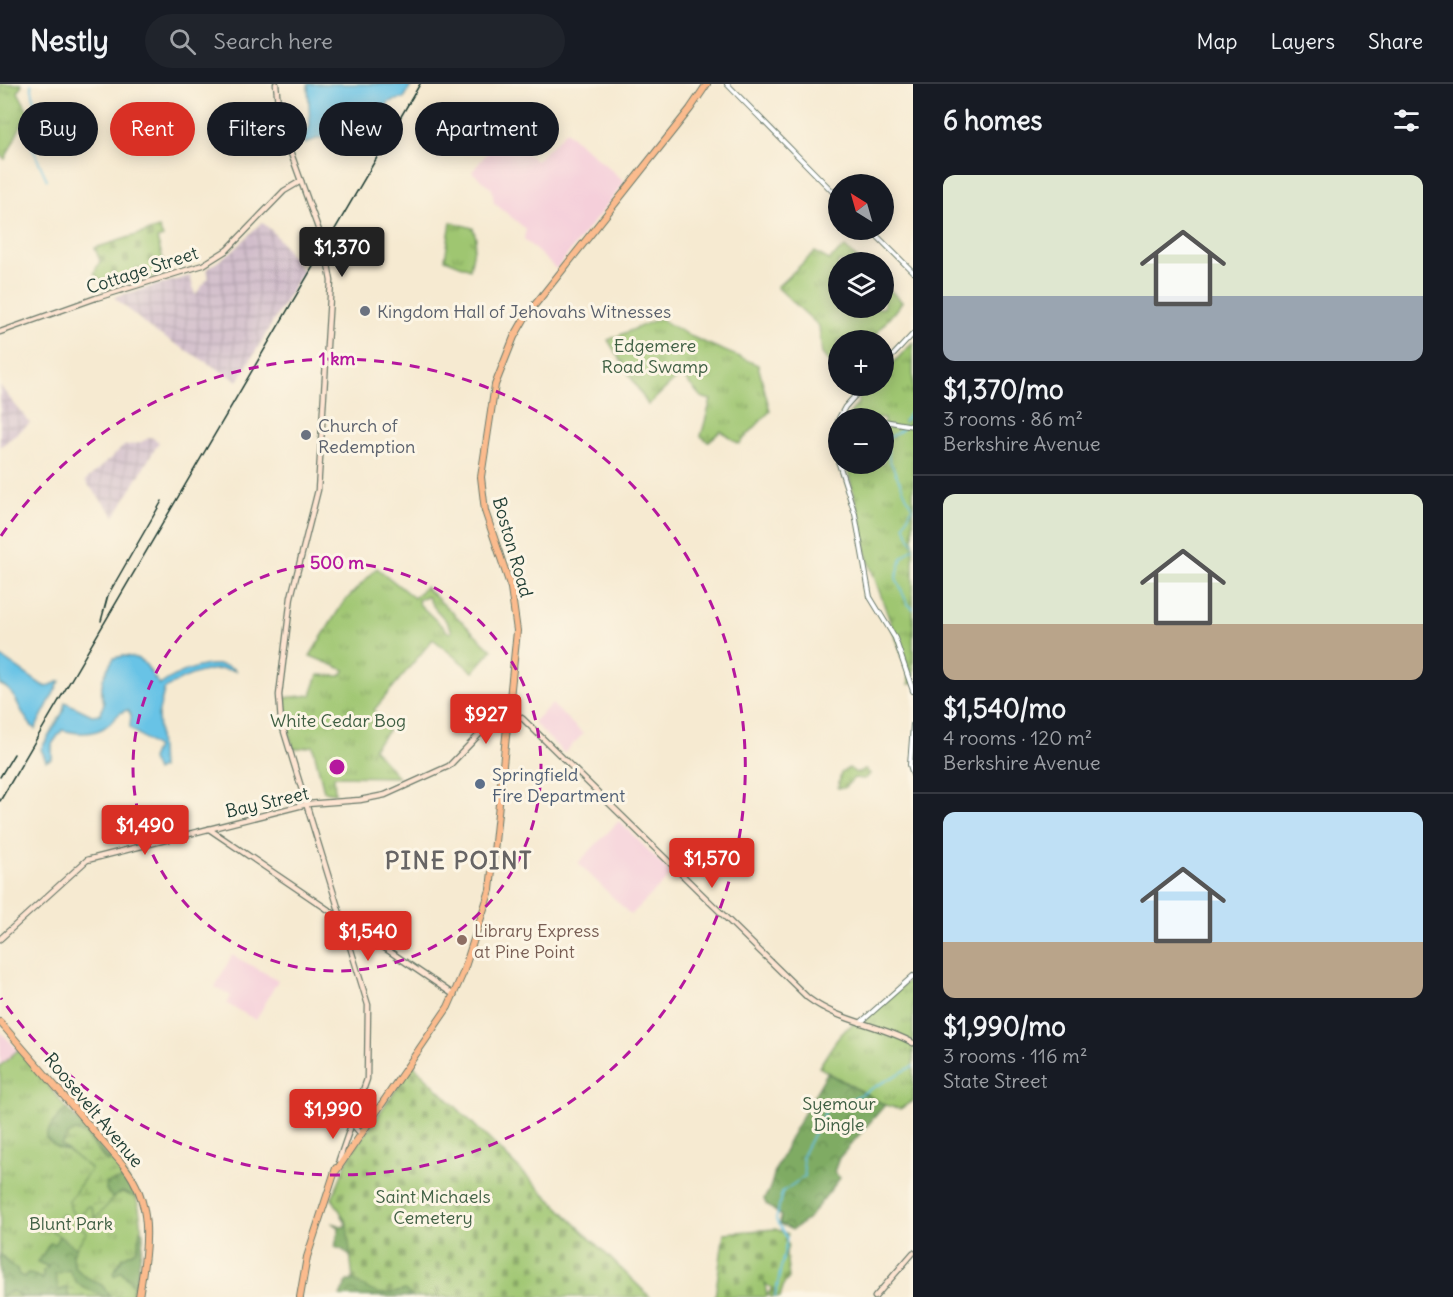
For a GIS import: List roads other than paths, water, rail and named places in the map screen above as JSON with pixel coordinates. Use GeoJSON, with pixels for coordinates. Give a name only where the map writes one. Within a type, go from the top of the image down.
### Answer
{"type":"FeatureCollection","features":[{"type":"Feature","properties":{"kind":"main road"},"geometry":{"type":"LineString","coordinates":[[276,84],[279,120],[326,253],[331,281],[318,490],[291,597],[279,703],[281,722],[368,1005],[367,1079],[307,1257],[300,1297]]}},
{"type":"Feature","properties":{"kind":"main road","name":"Boston Road"},"geometry":{"type":"LineString","coordinates":[[358,1134],[454,995],[481,924],[490,890],[516,648],[516,614],[509,581],[485,511],[481,485],[492,400],[498,376],[523,320],[689,111],[707,84]]}},
{"type":"Feature","properties":{"kind":"main road","name":"Cottage Street"},"geometry":{"type":"LineString","coordinates":[[0,332],[96,298],[180,274],[210,262],[230,246],[288,187],[301,181]]}},
{"type":"Feature","properties":{"kind":"main road"},"geometry":{"type":"LineString","coordinates":[[509,710],[526,722],[808,998],[839,1017],[888,1032],[913,1043]]}},
{"type":"Feature","properties":{"kind":"main road","name":"Bay Street"},"geometry":{"type":"LineString","coordinates":[[0,939],[87,861],[307,804],[374,798],[434,775],[460,757],[495,717],[509,710]]}},
{"type":"Feature","properties":{"kind":"main road"},"geometry":{"type":"LineString","coordinates":[[209,829],[454,995]]}},
{"type":"Feature","properties":{"kind":"main road","name":"Roosevelt Avenue"},"geometry":{"type":"LineString","coordinates":[[0,1022],[124,1166],[137,1185],[144,1203],[148,1228],[139,1297]]}},
{"type":"Feature","properties":{"kind":"main road"},"geometry":{"type":"LineString","coordinates":[[358,1134],[355,1127],[359,1104]]}},
{"type":"Feature","properties":{"kind":"main road"},"geometry":{"type":"LineString","coordinates":[[351,1124],[351,1132],[358,1134]]}},
{"type":"Feature","properties":{"kind":"main road"},"geometry":{"type":"LineString","coordinates":[[339,1160],[358,1134]]}},
{"type":"Feature","properties":{"kind":"main road"},"geometry":{"type":"LineString","coordinates":[[336,1171],[358,1134]]}},
{"type":"Feature","properties":{"kind":"main road"},"geometry":{"type":"LineString","coordinates":[[876,1297],[913,1253]]}},
{"type":"Feature","properties":{"kind":"street"},"geometry":{"type":"LineString","coordinates":[[727,84],[828,187]]}},
{"type":"Feature","properties":{"kind":"street"},"geometry":{"type":"LineString","coordinates":[[881,240],[913,273]]}},
{"type":"Feature","properties":{"kind":"street"},"geometry":{"type":"LineString","coordinates":[[894,354],[913,334]]}},
{"type":"Feature","properties":{"kind":"street"},"geometry":{"type":"LineString","coordinates":[[847,408],[856,396]]}},
{"type":"Feature","properties":{"kind":"street"},"geometry":{"type":"LineString","coordinates":[[894,423],[913,426]]}},
{"type":"Feature","properties":{"kind":"street"},"geometry":{"type":"LineString","coordinates":[[842,474],[855,514],[870,597],[895,638],[913,692]]}},
{"type":"Feature","properties":{"kind":"street"},"geometry":{"type":"LineString","coordinates":[[913,725],[910,765],[913,775]]}},
{"type":"Feature","properties":{"kind":"street"},"geometry":{"type":"LineString","coordinates":[[860,1024],[913,976]]}},
{"type":"Feature","properties":{"kind":"water"},"geometry":{"type":"Polygon","coordinates":[[[308,84],[412,84],[404,98],[389,102],[319,102],[319,139],[307,143],[307,131],[310,126],[308,84]]]}},
{"type":"Feature","properties":{"kind":"water"},"geometry":{"type":"Polygon","coordinates":[[[0,656],[46,687],[60,681],[35,729],[11,692],[0,685],[0,656]]]}},
{"type":"Feature","properties":{"kind":"water"},"geometry":{"type":"Polygon","coordinates":[[[123,656],[143,661],[160,685],[187,670],[208,665],[219,665],[237,671],[209,670],[180,680],[164,690],[158,715],[161,768],[156,771],[151,759],[156,747],[130,728],[131,715],[128,710],[98,731],[80,733],[62,730],[52,744],[52,759],[46,761],[41,749],[63,712],[65,702],[92,715],[100,714],[104,703],[102,685],[105,674],[114,658],[123,656]]]}},
{"type":"Feature","properties":{"kind":"waterway"},"geometry":{"type":"LineString","coordinates":[[31,84],[39,124],[28,138],[47,180]]}},
{"type":"Feature","properties":{"kind":"waterway"},"geometry":{"type":"LineString","coordinates":[[904,422],[913,408]]}},
{"type":"Feature","properties":{"kind":"waterway"},"geometry":{"type":"LineString","coordinates":[[903,426],[903,429],[886,440],[889,459],[912,508],[904,525],[913,544]]}},
{"type":"Feature","properties":{"kind":"waterway"},"geometry":{"type":"LineString","coordinates":[[913,548],[902,558],[896,578],[907,603],[913,609]]}},
{"type":"Feature","properties":{"kind":"waterway"},"geometry":{"type":"LineString","coordinates":[[775,1297],[787,1238],[776,1220],[782,1192],[805,1176],[802,1156],[827,1108],[854,1098],[913,1066]]}},
{"type":"Feature","properties":{"kind":"railway"},"geometry":{"type":"LineString","coordinates":[[0,801],[420,84]]}},
{"type":"Feature","properties":{"kind":"railway"},"geometry":{"type":"LineString","coordinates":[[101,621],[108,595],[162,501]]}},
{"type":"Feature","properties":{"kind":"railway"},"geometry":{"type":"LineString","coordinates":[[0,777],[14,754]]}},
{"type":"Feature","properties":{"kind":"place","name":"Kingdom Hall of Jehovahs Witnesses"},"geometry":{"type":"Point","coordinates":[365,311]}},
{"type":"Feature","properties":{"kind":"place","name":"Church of Redemption"},"geometry":{"type":"Point","coordinates":[306,435]}},
{"type":"Feature","properties":{"kind":"place","name":"Springfield Fire Department"},"geometry":{"type":"Point","coordinates":[480,784]}},
{"type":"Feature","properties":{"kind":"place","name":"Library Express at Pine Point"},"geometry":{"type":"Point","coordinates":[462,940]}},
{"type":"Feature","properties":{"kind":"district","name":"PINE POINT"},"geometry":{"type":"Point","coordinates":[459,860]}},
{"type":"Feature","properties":{"kind":"park label","name":"Edgemere Road Swamp"},"geometry":{"type":"Point","coordinates":[655,355]}},
{"type":"Feature","properties":{"kind":"park label","name":"White Cedar Bog"},"geometry":{"type":"Point","coordinates":[338,720]}},
{"type":"Feature","properties":{"kind":"park label","name":"Syemour Dingle"},"geometry":{"type":"Point","coordinates":[839,1113]}},
{"type":"Feature","properties":{"kind":"park label","name":"Saint Michaels Cemetery"},"geometry":{"type":"Point","coordinates":[433,1206]}},
{"type":"Feature","properties":{"kind":"park label","name":"Blunt Park"},"geometry":{"type":"Point","coordinates":[71,1223]}}]}
